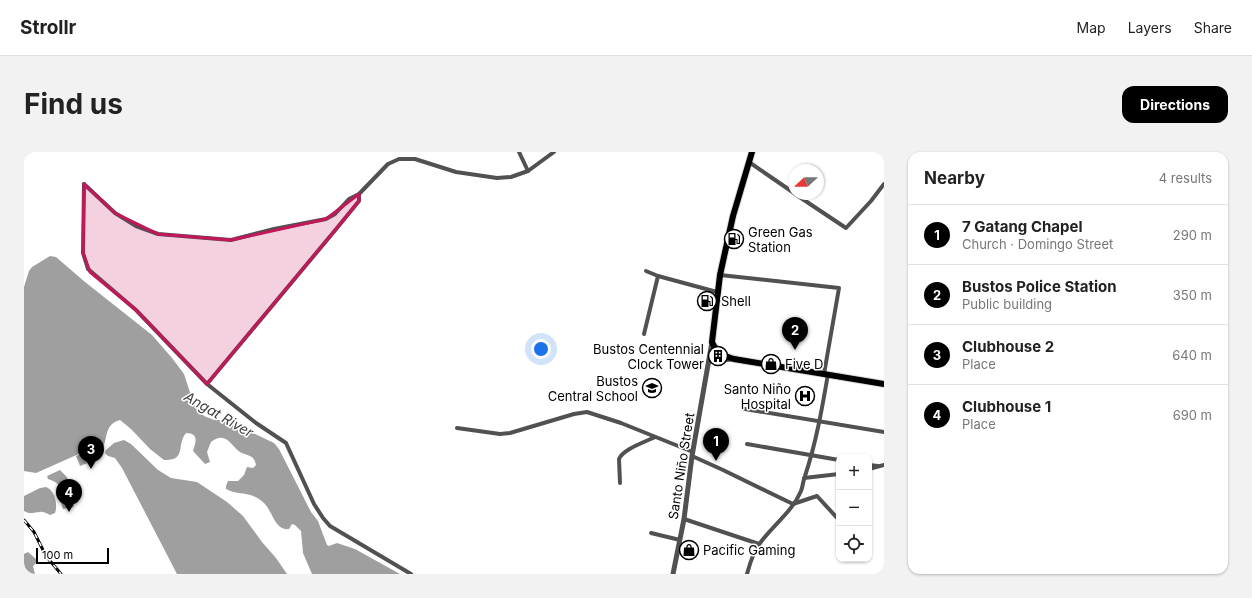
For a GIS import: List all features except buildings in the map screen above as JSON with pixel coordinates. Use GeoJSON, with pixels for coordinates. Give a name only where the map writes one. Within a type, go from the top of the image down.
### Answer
{"type":"FeatureCollection","features":[{"type":"Feature","properties":{"kind":"main road"},"geometry":{"type":"LineString","coordinates":[[752,152],[733,216],[720,275],[712,342],[714,347],[721,354],[734,359],[884,384]]}},
{"type":"Feature","properties":{"kind":"street"},"geometry":{"type":"LineString","coordinates":[[520,152],[528,171]]}},
{"type":"Feature","properties":{"kind":"street"},"geometry":{"type":"LineString","coordinates":[[411,574],[327,523],[314,504],[286,443],[256,423],[207,384],[136,310],[88,269],[83,253],[84,184],[115,213],[136,226],[158,234],[231,240],[274,229],[326,219],[335,214],[349,199],[359,194],[388,164],[398,159],[415,159],[449,170],[497,178],[511,177],[528,171],[554,152]]}},
{"type":"Feature","properties":{"kind":"street"},"geometry":{"type":"LineString","coordinates":[[749,162],[788,189]]}},
{"type":"Feature","properties":{"kind":"street"},"geometry":{"type":"LineString","coordinates":[[804,200],[846,228],[871,201],[884,184]]}},
{"type":"Feature","properties":{"kind":"street"},"geometry":{"type":"LineString","coordinates":[[207,384],[359,201],[359,194]]}},
{"type":"Feature","properties":{"kind":"street"},"geometry":{"type":"LineString","coordinates":[[646,271],[658,276],[717,292]]}},
{"type":"Feature","properties":{"kind":"street"},"geometry":{"type":"LineString","coordinates":[[720,275],[839,288],[820,422],[802,490],[790,510],[769,531],[759,544],[752,555],[747,574]]}},
{"type":"Feature","properties":{"kind":"street"},"geometry":{"type":"LineString","coordinates":[[644,334],[658,276]]}},
{"type":"Feature","properties":{"kind":"street","name":"Santo Niño Street"},"geometry":{"type":"LineString","coordinates":[[673,574],[684,519],[693,454],[712,342]]}},
{"type":"Feature","properties":{"kind":"street"},"geometry":{"type":"LineString","coordinates":[[709,361],[734,359]]}},
{"type":"Feature","properties":{"kind":"street"},"geometry":{"type":"LineString","coordinates":[[744,409],[884,432]]}},
{"type":"Feature","properties":{"kind":"street"},"geometry":{"type":"LineString","coordinates":[[457,428],[500,434],[510,433],[581,412],[599,416],[693,454],[794,504],[817,496],[836,517]]}},
{"type":"Feature","properties":{"kind":"street"},"geometry":{"type":"LineString","coordinates":[[620,483],[620,456],[629,450],[655,438]]}},
{"type":"Feature","properties":{"kind":"street"},"geometry":{"type":"LineString","coordinates":[[747,444],[836,459]]}},
{"type":"Feature","properties":{"kind":"street"},"geometry":{"type":"LineString","coordinates":[[872,465],[882,466]]}},
{"type":"Feature","properties":{"kind":"street"},"geometry":{"type":"LineString","coordinates":[[872,468],[882,466]]}},
{"type":"Feature","properties":{"kind":"street"},"geometry":{"type":"LineString","coordinates":[[804,478],[836,474]]}},
{"type":"Feature","properties":{"kind":"street"},"geometry":{"type":"LineString","coordinates":[[684,519],[759,544]]}},
{"type":"Feature","properties":{"kind":"street"},"geometry":{"type":"LineString","coordinates":[[651,533],[680,540]]}},
{"type":"Feature","properties":{"kind":"highlighted area"},"geometry":{"type":"Polygon","coordinates":[[[84,184],[115,213],[158,234],[231,240],[326,219],[359,194],[359,201],[207,384],[136,310],[90,272],[83,253],[84,184]]]}},
{"type":"Feature","properties":{"kind":"shaded area"},"geometry":{"type":"Polygon","coordinates":[[[50,256],[56,257],[152,335],[184,374],[194,405],[204,416],[214,420],[225,420],[274,443],[279,449],[311,512],[318,521],[327,545],[329,546],[337,543],[355,549],[400,574],[312,574],[303,553],[301,531],[295,525],[292,524],[289,529],[280,527],[264,503],[259,499],[254,496],[226,489],[228,481],[238,481],[244,475],[247,467],[253,468],[256,465],[252,457],[240,452],[224,438],[216,439],[211,442],[207,452],[210,462],[205,464],[193,451],[196,439],[195,436],[190,433],[186,433],[183,438],[180,451],[176,458],[164,460],[150,449],[120,420],[113,423],[109,428],[102,447],[98,449],[90,449],[36,473],[24,471],[24,287],[29,271],[32,267],[50,256]]]}},
{"type":"Feature","properties":{"kind":"shaded area"},"geometry":{"type":"Polygon","coordinates":[[[124,440],[131,444],[158,470],[171,478],[197,482],[227,502],[243,516],[287,574],[177,574],[122,468],[115,458],[108,456],[105,453],[106,450],[114,443],[124,440]]]}},
{"type":"Feature","properties":{"kind":"shaded area"},"geometry":{"type":"Polygon","coordinates":[[[91,450],[95,460],[80,466],[76,456],[91,450]]]}},
{"type":"Feature","properties":{"kind":"shaded area"},"geometry":{"type":"Polygon","coordinates":[[[60,470],[67,477],[74,507],[63,509],[61,491],[58,484],[48,479],[47,476],[60,470]]]}},
{"type":"Feature","properties":{"kind":"shaded area"},"geometry":{"type":"Polygon","coordinates":[[[46,487],[54,494],[56,506],[55,513],[50,515],[43,512],[31,513],[24,511],[24,496],[40,488],[46,487]]]}},
{"type":"Feature","properties":{"kind":"shaded area"},"geometry":{"type":"Polygon","coordinates":[[[28,552],[36,559],[36,563],[33,566],[35,574],[27,574],[24,572],[24,554],[28,552]]]}},
{"type":"Feature","properties":{"kind":"railway"},"geometry":{"type":"LineString","coordinates":[[24,520],[34,532],[46,556],[61,574]]}},
{"type":"Feature","properties":{"kind":"place","name":"Green Gas Station"},"geometry":{"type":"Point","coordinates":[734,239]}},
{"type":"Feature","properties":{"kind":"place","name":"Shell"},"geometry":{"type":"Point","coordinates":[707,301]}},
{"type":"Feature","properties":{"kind":"place","name":"Bustos Police Station"},"geometry":{"type":"Point","coordinates":[795,350]}},
{"type":"Feature","properties":{"kind":"place","name":"Bustos Centennial Clock Tower"},"geometry":{"type":"Point","coordinates":[718,356]}},
{"type":"Feature","properties":{"kind":"place","name":"Five D"},"geometry":{"type":"Point","coordinates":[771,364]}},
{"type":"Feature","properties":{"kind":"place","name":"Bustos Central School"},"geometry":{"type":"Point","coordinates":[652,388]}},
{"type":"Feature","properties":{"kind":"place","name":"Santo Niño Hospital"},"geometry":{"type":"Point","coordinates":[805,396]}},
{"type":"Feature","properties":{"kind":"place","name":"7 Gatang Chapel"},"geometry":{"type":"Point","coordinates":[716,461]}},
{"type":"Feature","properties":{"kind":"place","name":"Clubhouse 2"},"geometry":{"type":"Point","coordinates":[91,469]}},
{"type":"Feature","properties":{"kind":"place","name":"Clubhouse 1"},"geometry":{"type":"Point","coordinates":[69,512]}},
{"type":"Feature","properties":{"kind":"place","name":"Pacific Gaming"},"geometry":{"type":"Point","coordinates":[689,550]}},
{"type":"Feature","properties":{"kind":"water label","name":"Angat River"},"geometry":{"type":"Point","coordinates":[219,414]}}]}
